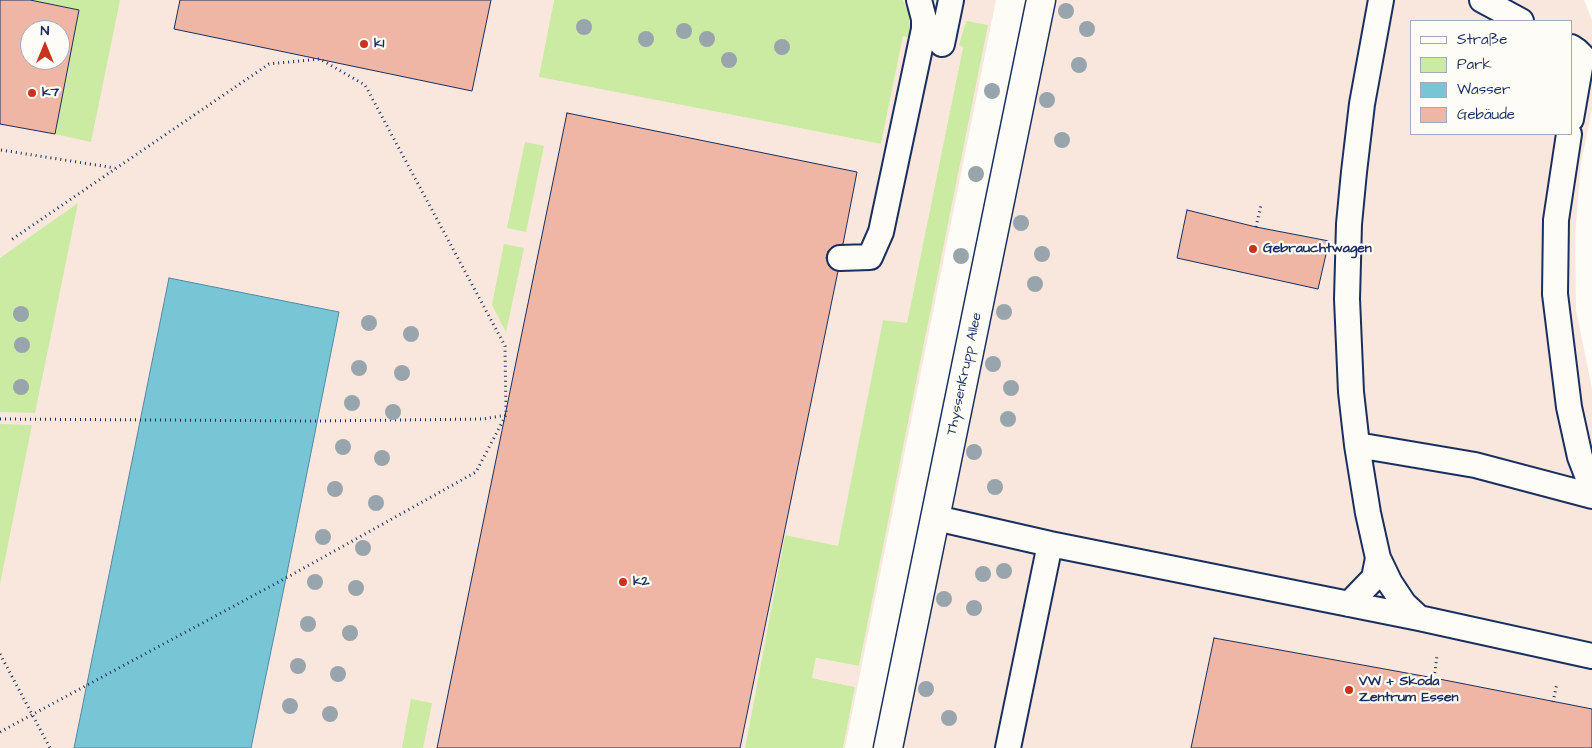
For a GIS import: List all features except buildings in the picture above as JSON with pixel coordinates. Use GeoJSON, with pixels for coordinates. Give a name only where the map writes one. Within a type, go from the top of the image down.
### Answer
{"type":"FeatureCollection","features":[{"type":"Feature","properties":{"kind":"street","name":"ThyssenKrupp Allee"},"geometry":{"type":"LineString","coordinates":[[888,748],[1041,0]]}},
{"type":"Feature","properties":{"kind":"lane"},"geometry":{"type":"LineString","coordinates":[[840,258],[870,257],[881,232],[924,29],[924,19],[919,0]]}},
{"type":"Feature","properties":{"kind":"lane"},"geometry":{"type":"LineString","coordinates":[[942,44],[951,0]]}},
{"type":"Feature","properties":{"kind":"lane"},"geometry":{"type":"LineString","coordinates":[[1381,0],[1362,104],[1349,224],[1347,299],[1351,392],[1368,513],[1378,558],[1390,583],[1404,604],[1419,618]]}},
{"type":"Feature","properties":{"kind":"lane"},"geometry":{"type":"LineString","coordinates":[[1482,0],[1519,20]]}},
{"type":"Feature","properties":{"kind":"lane"},"geometry":{"type":"LineString","coordinates":[[1572,48],[1582,56],[1572,112]]}},
{"type":"Feature","properties":{"kind":"lane"},"geometry":{"type":"LineString","coordinates":[[1569,135],[1556,220],[1555,294],[1569,407],[1580,457],[1592,488]]}},
{"type":"Feature","properties":{"kind":"lane"},"geometry":{"type":"LineString","coordinates":[[1538,482],[1559,479],[1567,468],[1576,442]]}},
{"type":"Feature","properties":{"kind":"lane"},"geometry":{"type":"LineString","coordinates":[[1357,445],[1476,465],[1592,496]]}},
{"type":"Feature","properties":{"kind":"lane"},"geometry":{"type":"LineString","coordinates":[[936,518],[1050,544],[1419,618],[1592,656]]}},
{"type":"Feature","properties":{"kind":"lane"},"geometry":{"type":"LineString","coordinates":[[1008,748],[1050,544]]}},
{"type":"Feature","properties":{"kind":"lane"},"geometry":{"type":"LineString","coordinates":[[1349,604],[1374,578],[1378,558]]}},
{"type":"Feature","properties":{"kind":"path"},"geometry":{"type":"LineString","coordinates":[[0,732],[286,578],[476,472],[506,415],[505,346],[366,85],[320,60],[269,64],[11,240]]}},
{"type":"Feature","properties":{"kind":"path"},"geometry":{"type":"LineString","coordinates":[[2,150],[116,168]]}},
{"type":"Feature","properties":{"kind":"path"},"geometry":{"type":"LineString","coordinates":[[1256,227],[1261,205]]}},
{"type":"Feature","properties":{"kind":"path"},"geometry":{"type":"LineString","coordinates":[[0,418],[140,421],[317,421],[483,419],[506,415]]}},
{"type":"Feature","properties":{"kind":"path"},"geometry":{"type":"LineString","coordinates":[[0,654],[50,748]]}},
{"type":"Feature","properties":{"kind":"shaded area"},"geometry":{"type":"Polygon","coordinates":[[[0,0],[554,0],[540,77],[881,144],[903,35],[910,21],[909,13],[903,0],[996,0],[845,748],[843,748],[855,687],[812,678],[816,658],[859,666],[987,25],[965,22],[963,47],[907,324],[883,321],[838,547],[785,535],[745,748],[0,748],[0,0]]]}},
{"type":"Feature","properties":{"kind":"shaded area"},"geometry":{"type":"Polygon","coordinates":[[[1044,0],[1584,0],[1592,20],[1592,109],[1581,164],[1575,235],[1576,310],[1592,389],[1592,748],[894,748],[1044,0]]]}},
{"type":"Feature","properties":{"kind":"green space"},"geometry":{"type":"Polygon","coordinates":[[[30,0],[120,0],[91,142],[55,134],[67,70],[70,70],[70,56],[79,10],[30,0]]]}},
{"type":"Feature","properties":{"kind":"green space"},"geometry":{"type":"Polygon","coordinates":[[[554,0],[903,0],[909,13],[910,30],[908,37],[903,36],[881,144],[539,77],[554,0]]]}},
{"type":"Feature","properties":{"kind":"green space"},"geometry":{"type":"Polygon","coordinates":[[[966,21],[988,25],[859,666],[816,658],[812,678],[855,687],[843,748],[745,748],[785,535],[838,546],[883,320],[907,323],[963,47],[959,45],[966,21]]]}},
{"type":"Feature","properties":{"kind":"green space"},"geometry":{"type":"Polygon","coordinates":[[[525,142],[544,146],[526,232],[507,228],[525,142]]]}},
{"type":"Feature","properties":{"kind":"green space"},"geometry":{"type":"Polygon","coordinates":[[[78,203],[35,413],[0,412],[0,258],[78,203]]]}},
{"type":"Feature","properties":{"kind":"green space"},"geometry":{"type":"Polygon","coordinates":[[[504,244],[524,248],[506,332],[492,305],[504,244]]]}},
{"type":"Feature","properties":{"kind":"green space"},"geometry":{"type":"Polygon","coordinates":[[[0,424],[32,425],[0,584],[0,424]]]}},
{"type":"Feature","properties":{"kind":"green space"},"geometry":{"type":"Polygon","coordinates":[[[411,699],[432,703],[423,748],[402,748],[411,699]]]}},
{"type":"Feature","properties":{"kind":"water"},"geometry":{"type":"Polygon","coordinates":[[[169,278],[339,312],[286,578],[251,748],[74,748],[169,278]]]}},
{"type":"Feature","properties":{"kind":"place","name":"k1"},"geometry":{"type":"Point","coordinates":[364,44]}},
{"type":"Feature","properties":{"kind":"place","name":"k7"},"geometry":{"type":"Point","coordinates":[32,93]}},
{"type":"Feature","properties":{"kind":"place","name":"Gebrauchtwagen"},"geometry":{"type":"Point","coordinates":[1253,249]}},
{"type":"Feature","properties":{"kind":"place","name":"k2"},"geometry":{"type":"Point","coordinates":[623,582]}},
{"type":"Feature","properties":{"kind":"place","name":"VW + Skoda Zentrum Essen"},"geometry":{"type":"Point","coordinates":[1349,690]}}]}
